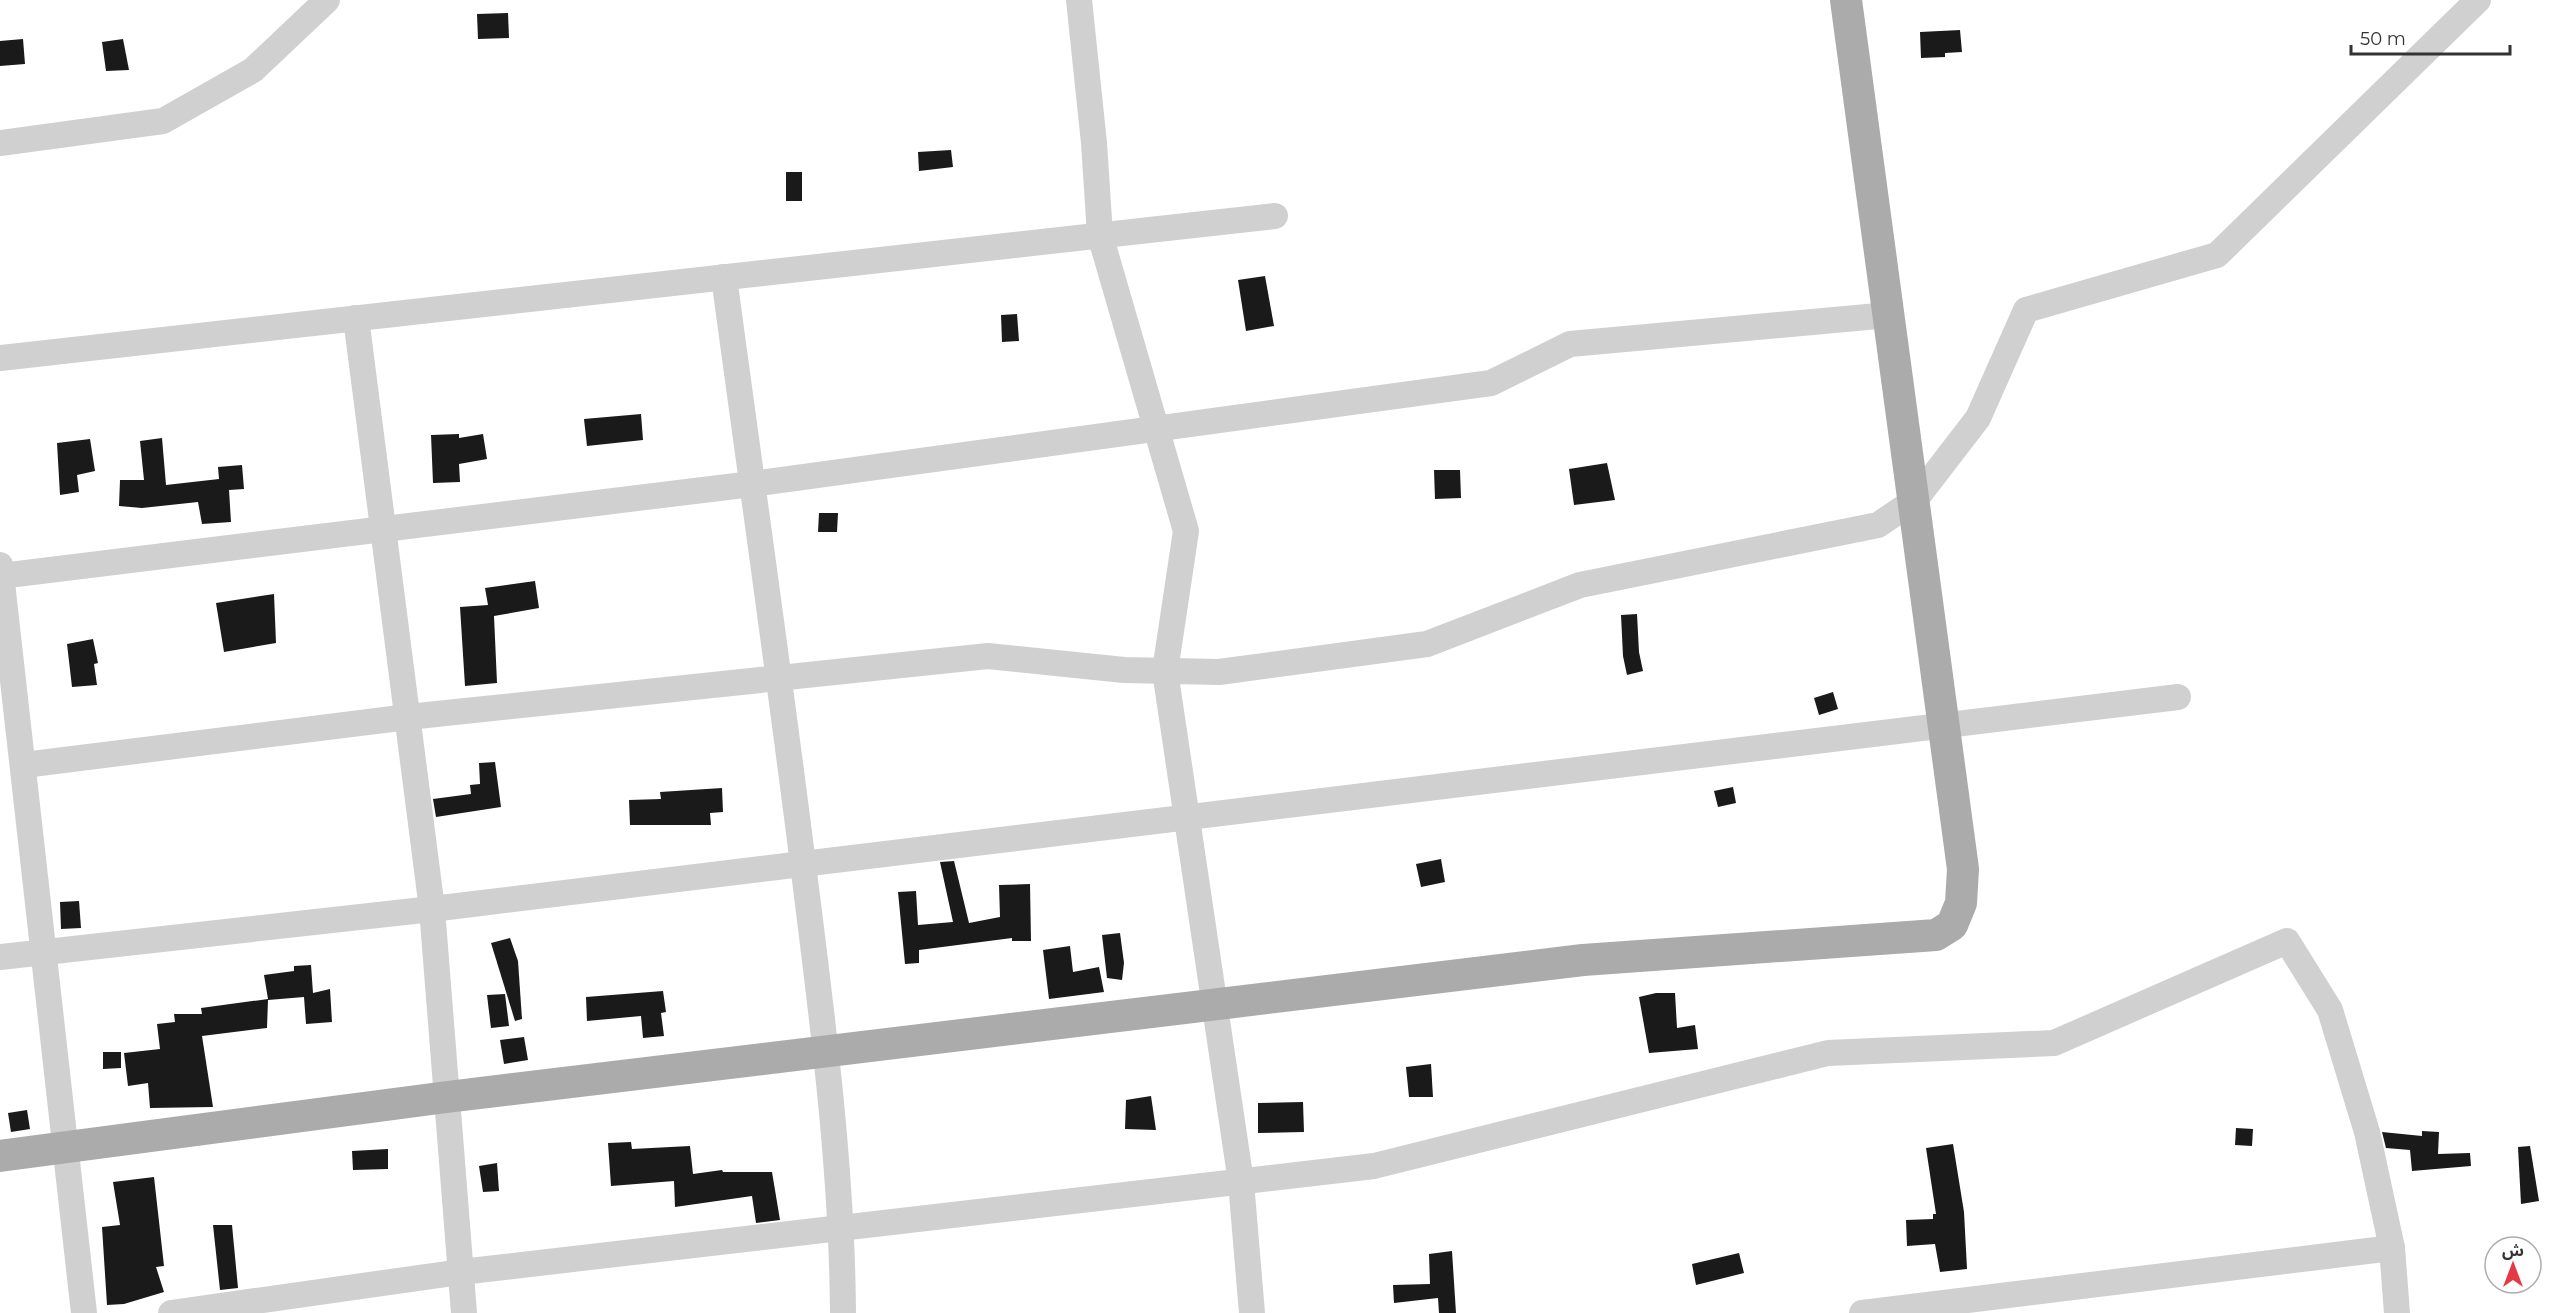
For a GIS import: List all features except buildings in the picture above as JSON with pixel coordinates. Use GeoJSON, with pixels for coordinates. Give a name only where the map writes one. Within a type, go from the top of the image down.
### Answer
{"type":"FeatureCollection","features":[{"type":"Feature","properties":{"kind":"main road"},"geometry":{"type":"LineString","coordinates":[[0,1156],[447,1097],[1582,960],[1936,935],[1952,925],[1961,903],[1963,869],[1846,0]]}},
{"type":"Feature","properties":{"kind":"street"},"geometry":{"type":"LineString","coordinates":[[0,143],[163,121],[253,70],[327,0]]}},
{"type":"Feature","properties":{"kind":"street"},"geometry":{"type":"LineString","coordinates":[[1079,0],[1094,143],[1100,235],[1186,531],[1165,671],[1241,1182],[1252,1313]]}},
{"type":"Feature","properties":{"kind":"street"},"geometry":{"type":"LineString","coordinates":[[24,765],[408,717],[988,656],[1124,670],[1220,672],[1427,644],[1580,585],[1878,525],[1915,500],[1978,418],[2026,310],[2217,255],[2478,0]]}},
{"type":"Feature","properties":{"kind":"street"},"geometry":{"type":"LineString","coordinates":[[0,358],[1275,216]]}},
{"type":"Feature","properties":{"kind":"street"},"geometry":{"type":"LineString","coordinates":[[724,277],[779,678],[826,1051],[842,1228],[843,1313]]}},
{"type":"Feature","properties":{"kind":"street"},"geometry":{"type":"LineString","coordinates":[[84,1313],[24,765],[0,572],[384,530],[752,484],[1157,429],[1491,383],[1570,344],[1889,315]]}},
{"type":"Feature","properties":{"kind":"street"},"geometry":{"type":"LineString","coordinates":[[356,318],[432,909],[464,1313]]}},
{"type":"Feature","properties":{"kind":"street"},"geometry":{"type":"LineString","coordinates":[[0,957],[432,909],[2178,697]]}},
{"type":"Feature","properties":{"kind":"street"},"geometry":{"type":"LineString","coordinates":[[171,1313],[460,1272],[1374,1166],[1828,1053],[2054,1043],[2287,941],[2330,1010],[2367,1132],[2392,1248],[2397,1313]]}},
{"type":"Feature","properties":{"kind":"street"},"geometry":{"type":"LineString","coordinates":[[1862,1313],[2392,1248]]}}]}
